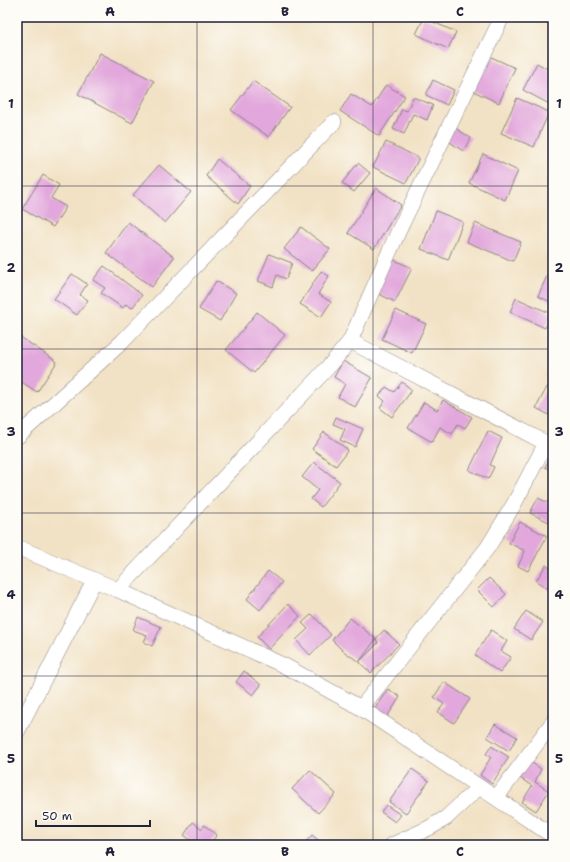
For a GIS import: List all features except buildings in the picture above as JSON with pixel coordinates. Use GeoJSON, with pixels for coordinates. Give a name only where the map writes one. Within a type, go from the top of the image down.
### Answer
{"type":"FeatureCollection","features":[{"type":"Feature","properties":{"kind":"street"},"geometry":{"type":"LineString","coordinates":[[118,590],[332,363],[350,341],[399,230],[502,17]]}},
{"type":"Feature","properties":{"kind":"street"},"geometry":{"type":"LineString","coordinates":[[17,437],[122,342],[334,122]]}},
{"type":"Feature","properties":{"kind":"street"},"geometry":{"type":"LineString","coordinates":[[350,341],[550,442],[488,547],[361,708]]}},
{"type":"Feature","properties":{"kind":"street"},"geometry":{"type":"LineString","coordinates":[[17,547],[118,590],[285,666],[361,708],[553,836]]}},
{"type":"Feature","properties":{"kind":"street"},"geometry":{"type":"LineString","coordinates":[[17,732],[94,581]]}},
{"type":"Feature","properties":{"kind":"street"},"geometry":{"type":"LineString","coordinates":[[496,798],[553,722]]}},
{"type":"Feature","properties":{"kind":"street"},"geometry":{"type":"LineString","coordinates":[[392,845],[429,828],[446,818],[479,787]]}}]}
